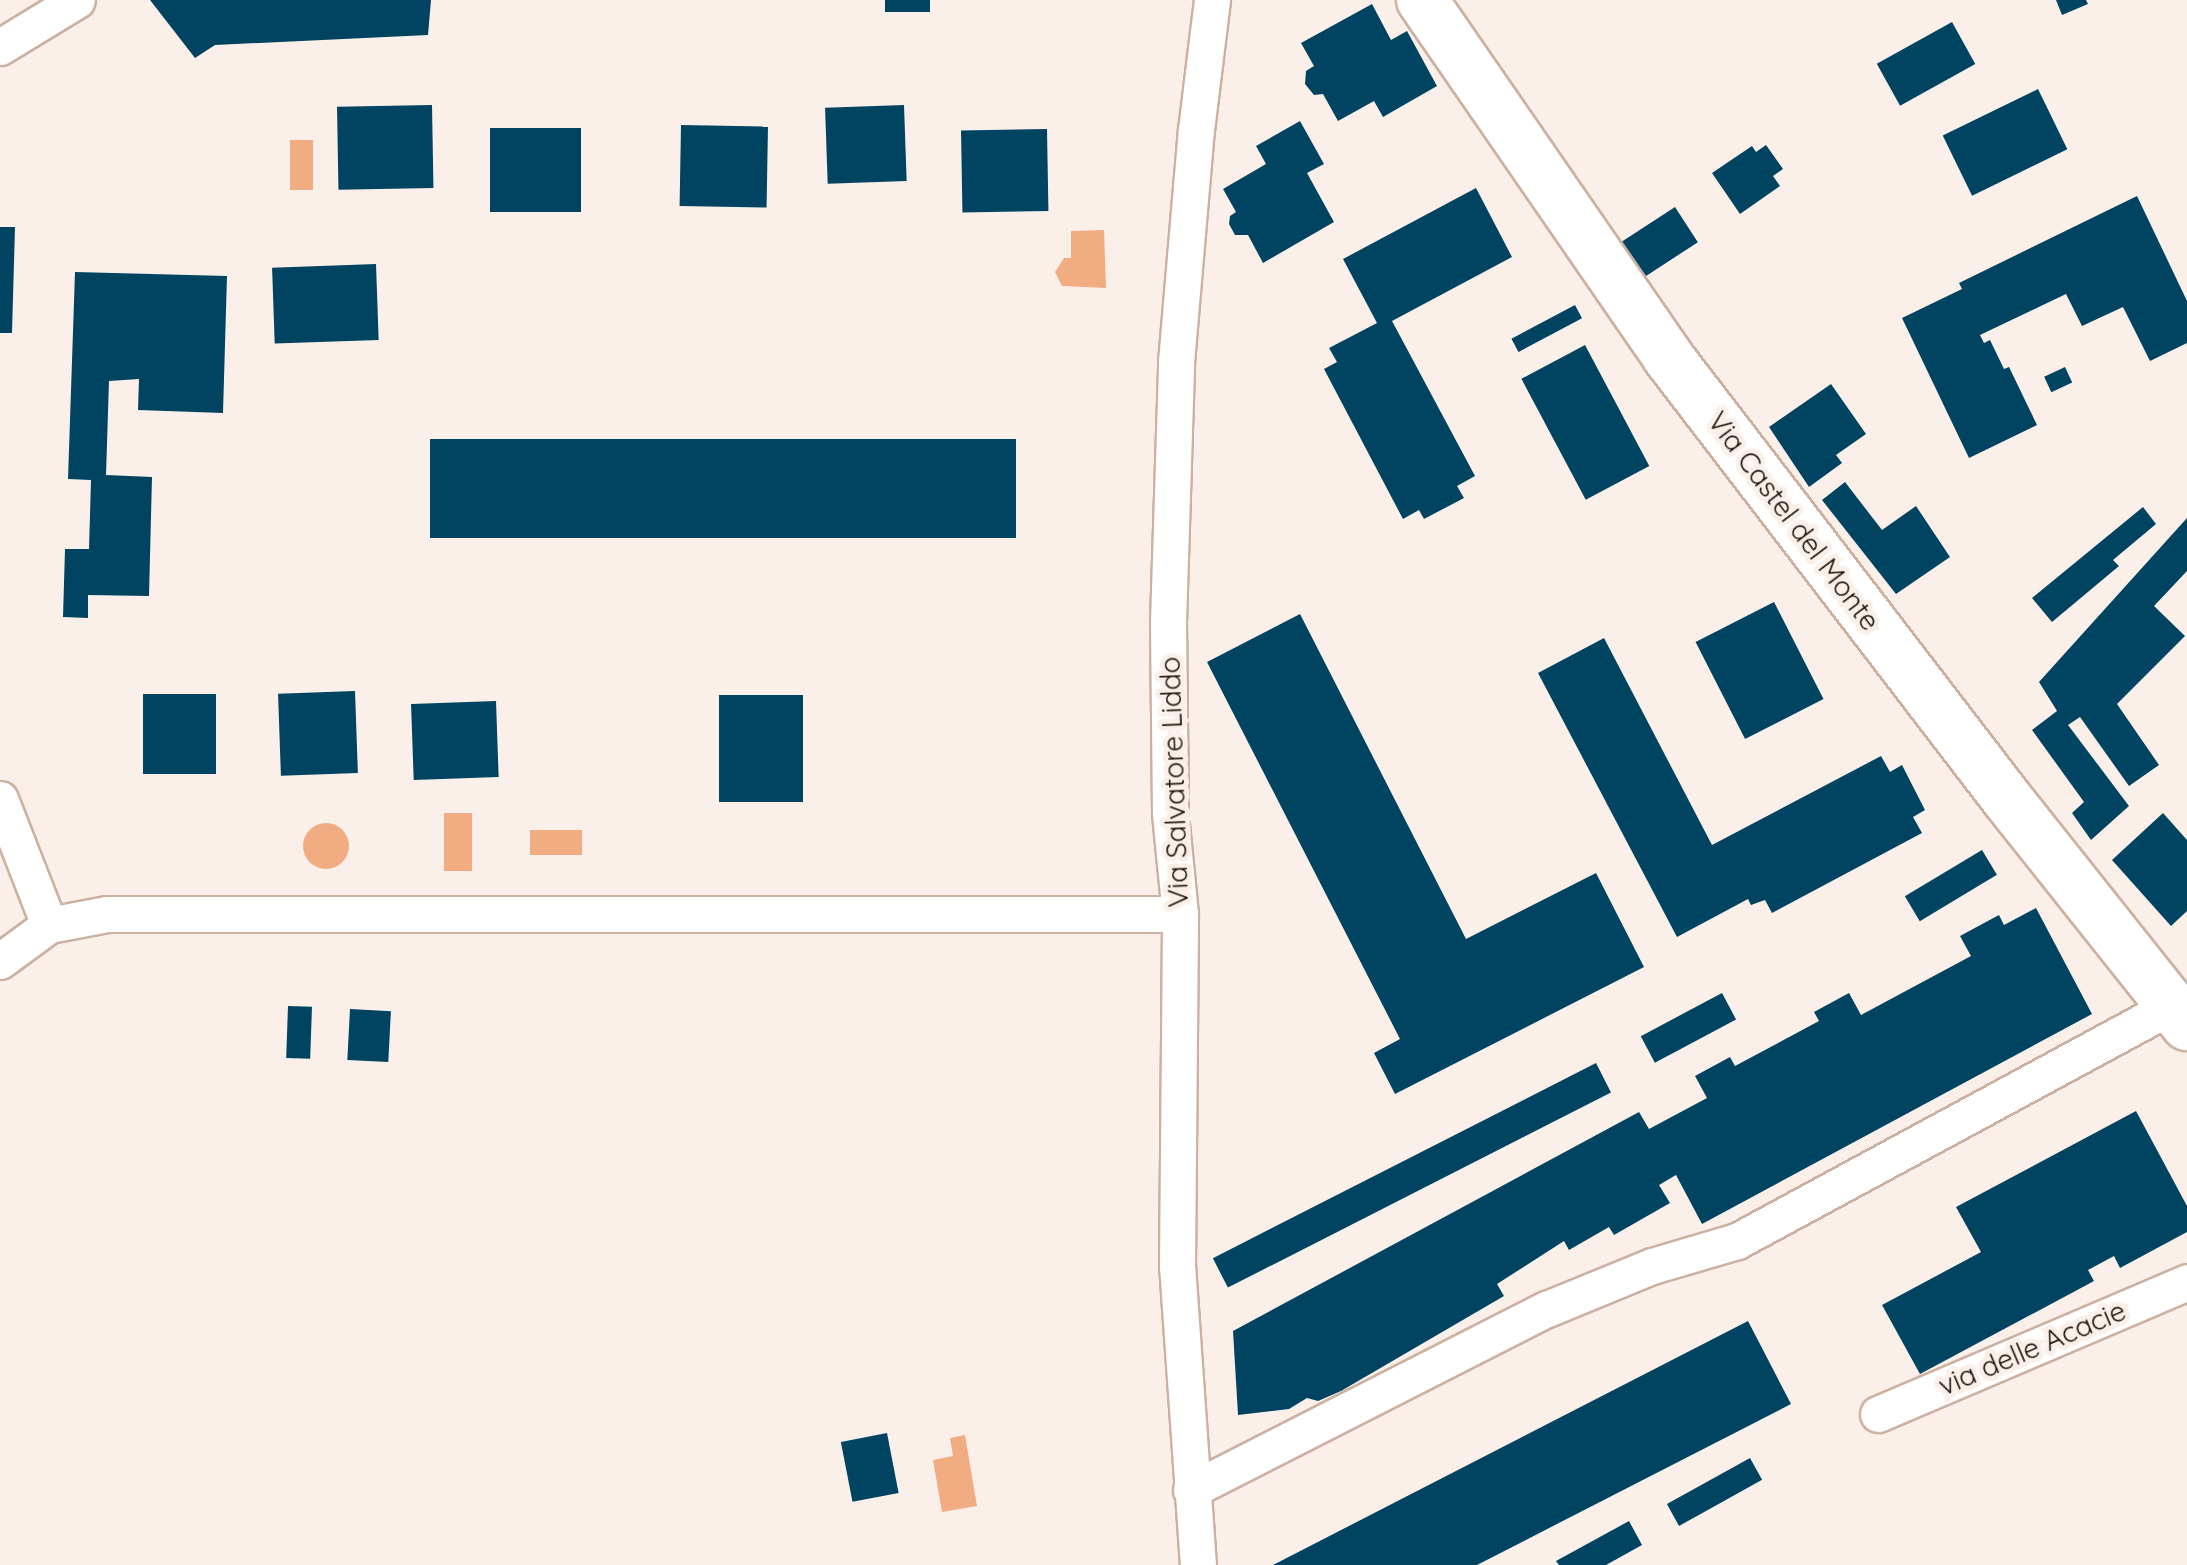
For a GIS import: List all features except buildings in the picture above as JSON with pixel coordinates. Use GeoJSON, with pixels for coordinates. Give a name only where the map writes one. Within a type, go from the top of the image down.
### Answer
{"type":"FeatureCollection","features":[{"type":"Feature","properties":{"kind":"main road","name":"Via Castel del Monte"},"geometry":{"type":"LineString","coordinates":[[1422,0],[1668,357],[2179,1016]]}},
{"type":"Feature","properties":{"kind":"street"},"geometry":{"type":"LineString","coordinates":[[0,48],[77,0]]}},
{"type":"Feature","properties":{"kind":"street","name":"Via Salvatore Liddo"},"geometry":{"type":"LineString","coordinates":[[1198,1565],[1177,1268],[1180,914],[1170,813],[1168,660],[1176,380],[1196,130],[1212,0]]}},
{"type":"Feature","properties":{"kind":"street"},"geometry":{"type":"LineString","coordinates":[[0,799],[48,926]]}},
{"type":"Feature","properties":{"kind":"street"},"geometry":{"type":"LineString","coordinates":[[0,962],[48,926],[107,914],[1180,914]]}},
{"type":"Feature","properties":{"kind":"street"},"geometry":{"type":"LineString","coordinates":[[1191,1490],[1547,1309],[1652,1266],[1737,1241],[2179,1016]]}},
{"type":"Feature","properties":{"kind":"street","name":"via delle Acacie"},"geometry":{"type":"LineString","coordinates":[[1878,1414],[2187,1282]]}},
{"type":"Feature","properties":{"kind":"shaded area"},"geometry":{"type":"Polygon","coordinates":[[[290,140],[313,140],[313,190],[290,190],[290,140]]]}},
{"type":"Feature","properties":{"kind":"shaded area"},"geometry":{"type":"Polygon","coordinates":[[[1104,230],[1106,288],[1062,286],[1055,272],[1064,258],[1071,258],[1071,231],[1104,230]]]}},
{"type":"Feature","properties":{"kind":"shaded area"},"geometry":{"type":"Polygon","coordinates":[[[444,813],[472,813],[472,871],[444,871],[444,813]]]}},
{"type":"Feature","properties":{"kind":"shaded area"},"geometry":{"type":"Polygon","coordinates":[[[326,823],[342,830],[349,846],[342,862],[326,869],[310,862],[303,846],[310,830],[326,823]]]}},
{"type":"Feature","properties":{"kind":"shaded area"},"geometry":{"type":"Polygon","coordinates":[[[530,830],[582,830],[582,855],[530,855],[530,830]]]}},
{"type":"Feature","properties":{"kind":"shaded area"},"geometry":{"type":"Polygon","coordinates":[[[965,1435],[977,1506],[942,1512],[933,1460],[953,1456],[950,1438],[965,1435]]]}}]}
